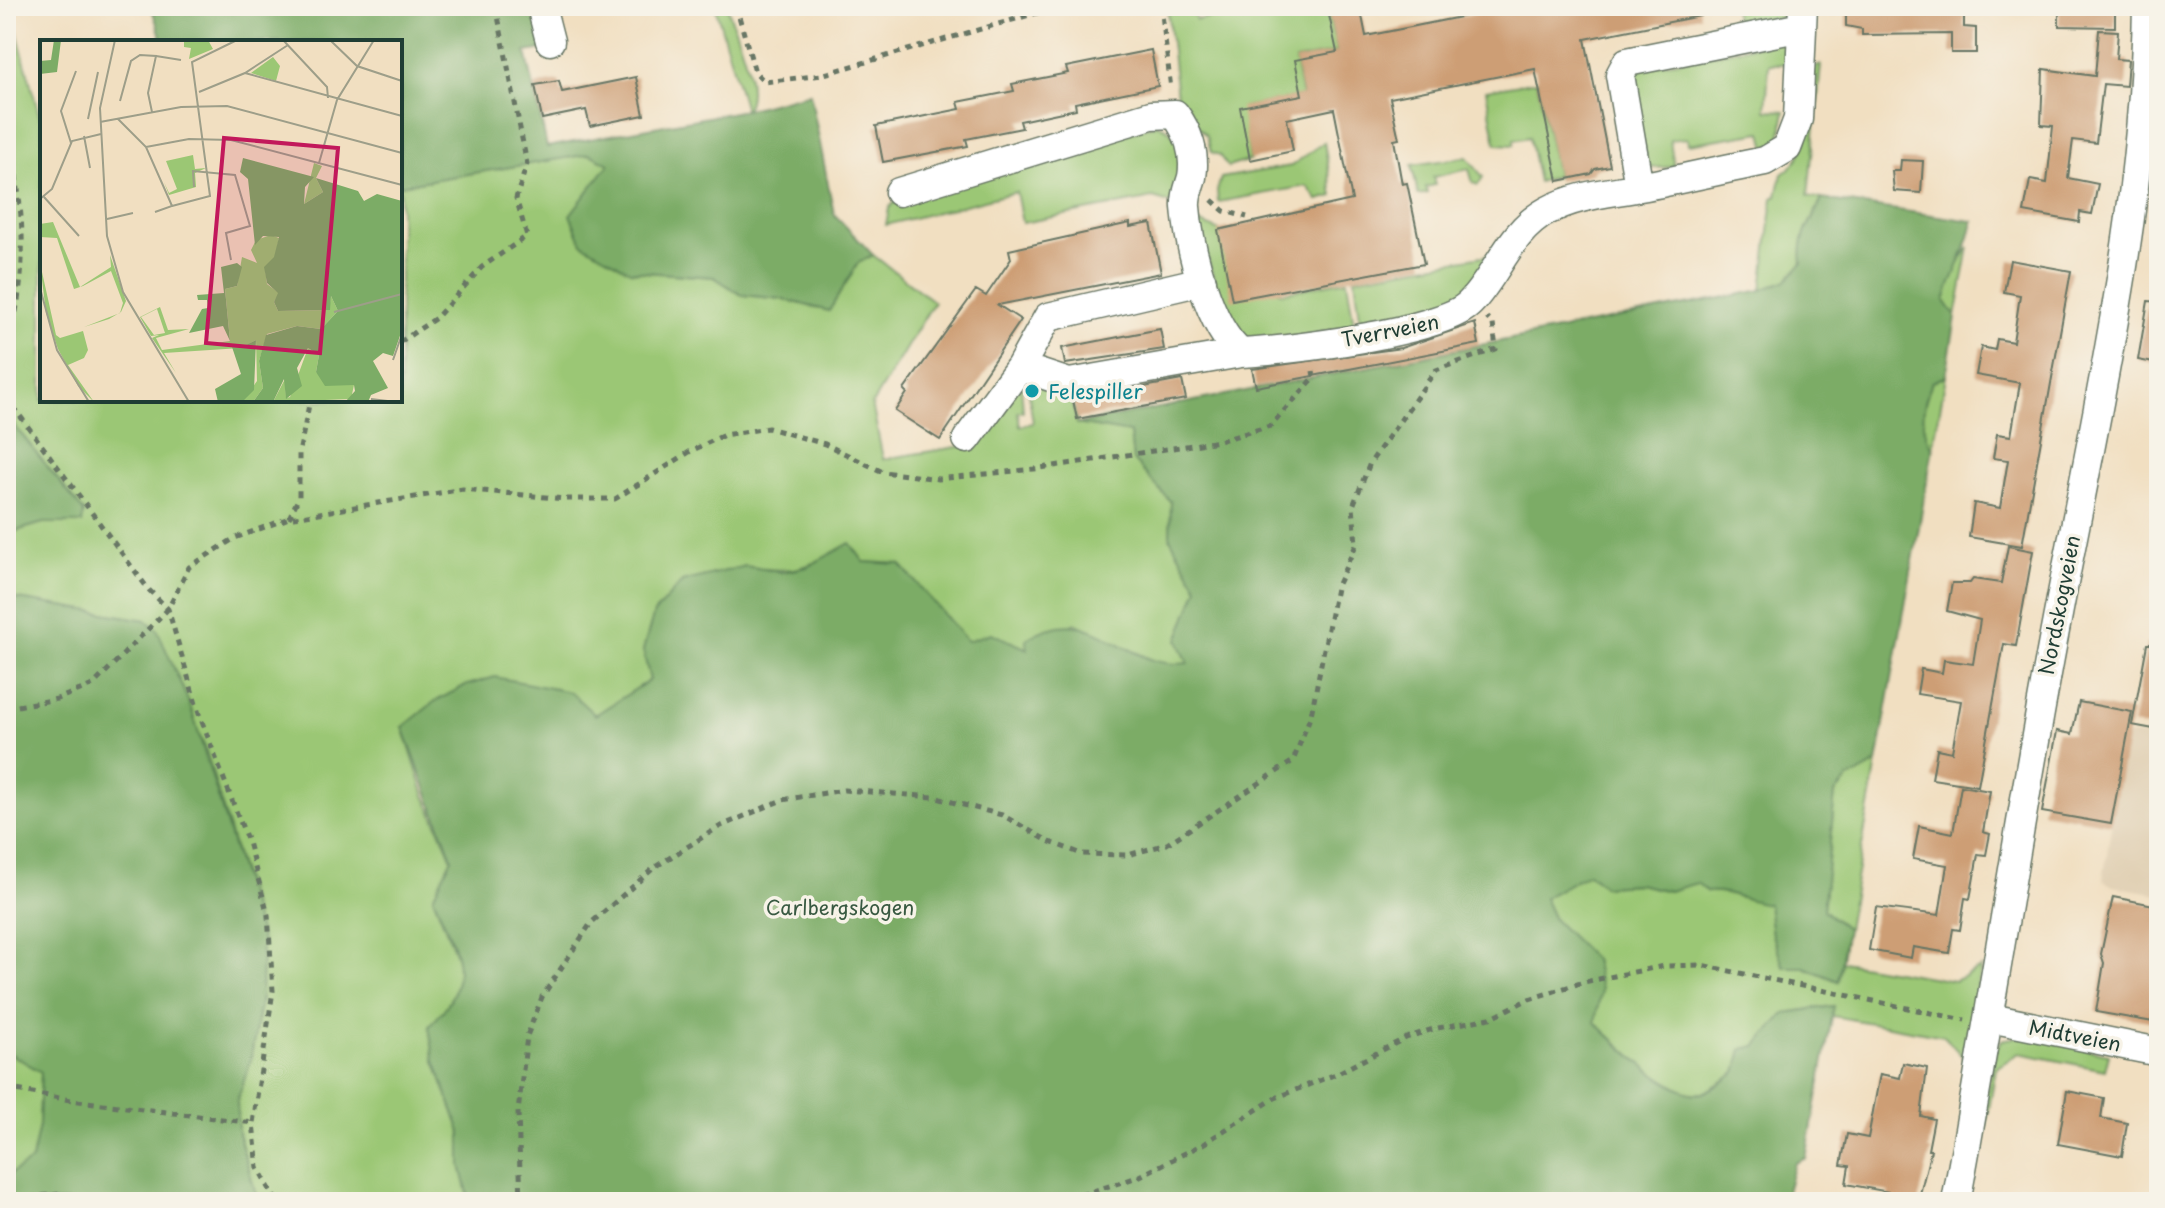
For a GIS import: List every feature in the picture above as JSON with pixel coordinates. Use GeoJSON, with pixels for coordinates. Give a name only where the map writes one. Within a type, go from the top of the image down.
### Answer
{"type":"FeatureCollection","features":[{"type":"Feature","properties":{"kind":"street"},"geometry":{"type":"LineString","coordinates":[[541,6],[550,41]]}},
{"type":"Feature","properties":{"kind":"street","name":"Nordskogveien"},"geometry":{"type":"LineString","coordinates":[[1956,1202],[1990,1018],[2026,779],[2125,256],[2146,79],[2147,6]]}},
{"type":"Feature","properties":{"kind":"street"},"geometry":{"type":"LineString","coordinates":[[1639,187],[1620,75],[1627,62],[1803,16]]}},
{"type":"Feature","properties":{"kind":"street","name":"Tverrveien"},"geometry":{"type":"LineString","coordinates":[[1020,367],[1069,383],[1241,353],[1308,346],[1447,319],[1472,301],[1547,211],[1569,201],[1639,187],[1766,169],[1787,148],[1798,119],[1803,16]]}},
{"type":"Feature","properties":{"kind":"street"},"geometry":{"type":"LineString","coordinates":[[899,192],[1151,115],[1175,114],[1190,140],[1192,175],[1185,195],[1186,209],[1202,281],[1221,333],[1241,353]]}},
{"type":"Feature","properties":{"kind":"street"},"geometry":{"type":"LineString","coordinates":[[967,439],[1020,367],[1048,317],[1202,281]]}},
{"type":"Feature","properties":{"kind":"street","name":"Midtveien"},"geometry":{"type":"LineString","coordinates":[[1990,1018],[2159,1052]]}},
{"type":"Feature","properties":{"kind":"path"},"geometry":{"type":"LineString","coordinates":[[402,341],[436,318],[482,267],[527,236],[516,198],[527,164],[496,6]]}},
{"type":"Feature","properties":{"kind":"path"},"geometry":{"type":"LineString","coordinates":[[736,6],[755,72],[765,82],[821,75],[1061,6]]}},
{"type":"Feature","properties":{"kind":"path"},"geometry":{"type":"LineString","coordinates":[[1161,6],[1175,114]]}},
{"type":"Feature","properties":{"kind":"path"},"geometry":{"type":"LineString","coordinates":[[6,128],[20,199],[25,260],[6,348]]}},
{"type":"Feature","properties":{"kind":"path"},"geometry":{"type":"LineString","coordinates":[[1192,175],[1205,185],[1216,206],[1247,217]]}},
{"type":"Feature","properties":{"kind":"path"},"geometry":{"type":"LineString","coordinates":[[521,1202],[518,1112],[527,1036],[542,997],[591,923],[655,867],[719,827],[782,800],[844,790],[933,797],[1002,815],[1050,842],[1082,854],[1128,855],[1167,844],[1293,761],[1311,715],[1336,588],[1356,545],[1353,506],[1370,463],[1436,370],[1496,349],[1493,324],[1472,301]]}},
{"type":"Feature","properties":{"kind":"path"},"geometry":{"type":"LineString","coordinates":[[6,708],[57,699],[93,685],[168,609],[179,582],[205,554],[235,538],[289,518],[463,489],[565,499],[615,499],[691,451],[724,435],[768,428],[825,444],[883,472],[938,479],[1219,441],[1270,426],[1295,400],[1314,378],[1308,346]]}},
{"type":"Feature","properties":{"kind":"path"},"geometry":{"type":"LineString","coordinates":[[6,397],[149,590],[168,609],[199,714],[248,842],[268,915],[273,991],[253,1123],[258,1168],[277,1202]]}},
{"type":"Feature","properties":{"kind":"path"},"geometry":{"type":"LineString","coordinates":[[289,518],[299,497],[299,453],[310,402]]}},
{"type":"Feature","properties":{"kind":"path"},"geometry":{"type":"LineString","coordinates":[[1058,1202],[1138,1177],[1203,1144],[1275,1098],[1336,1074],[1406,1038],[1433,1029],[1490,1018],[1560,988],[1619,974],[1664,966],[1701,965],[1894,1007],[1967,1020],[1990,1018]]}},
{"type":"Feature","properties":{"kind":"path"},"geometry":{"type":"LineString","coordinates":[[6,1088],[70,1100],[253,1123]]}},
{"type":"Feature","properties":{"kind":"path"},"geometry":{"type":"LineString","coordinates":[[6,1199],[61,1194],[111,1202]]}},
{"type":"Feature","properties":{"kind":"shaded area"},"geometry":{"type":"Polygon","coordinates":[[[2125,736],[2159,739],[2159,894],[2113,886],[2103,880],[2125,736]]]}},
{"type":"Feature","properties":{"kind":"green space"},"geometry":{"type":"Polygon","coordinates":[[[6,6],[10,6],[40,118],[40,402],[402,402],[402,185],[590,154],[609,163],[630,271],[714,277],[742,295],[782,299],[829,311],[858,263],[873,255],[934,302],[872,404],[883,459],[969,445],[1021,383],[1023,411],[1018,412],[1020,426],[1033,423],[1027,383],[1056,390],[1068,397],[1077,424],[1130,433],[1133,460],[1171,502],[1170,538],[1198,588],[1178,640],[1189,663],[1165,666],[1075,623],[1028,649],[967,641],[900,564],[864,562],[850,543],[800,568],[777,570],[744,566],[643,650],[650,680],[594,716],[570,692],[403,727],[424,793],[452,859],[433,897],[461,968],[434,1058],[461,1132],[461,1165],[470,1202],[261,1202],[257,1198],[238,1133],[237,1101],[250,1063],[261,998],[262,942],[205,747],[146,620],[6,597],[6,534],[43,523],[82,523],[6,415],[6,308],[13,265],[6,249],[6,6]]]}},
{"type":"Feature","properties":{"kind":"green space"},"geometry":{"type":"Polygon","coordinates":[[[151,6],[534,6],[544,49],[526,52],[547,147],[745,110],[810,93],[834,214],[873,255],[858,263],[829,311],[782,299],[742,295],[714,277],[630,271],[582,243],[570,215],[609,164],[590,154],[402,185],[402,40],[162,40],[151,6]]]}},
{"type":"Feature","properties":{"kind":"green space"},"geometry":{"type":"Polygon","coordinates":[[[715,6],[727,6],[745,60],[750,88],[745,110],[715,6]]]}},
{"type":"Feature","properties":{"kind":"green space"},"geometry":{"type":"Polygon","coordinates":[[[1167,6],[1191,6],[1196,20],[1264,6],[1327,6],[1337,52],[1295,60],[1302,96],[1243,107],[1250,160],[1228,167],[1219,155],[1211,152],[1207,136],[1178,106],[1167,6]]]}},
{"type":"Feature","properties":{"kind":"green space"},"geometry":{"type":"Polygon","coordinates":[[[1733,6],[1791,6],[1781,18],[1738,27],[1733,6]]]}},
{"type":"Feature","properties":{"kind":"green space"},"geometry":{"type":"Polygon","coordinates":[[[1790,39],[1789,64],[1769,64],[1766,110],[1785,111],[1780,139],[1766,149],[1762,132],[1688,144],[1687,138],[1670,140],[1674,167],[1649,168],[1629,95],[1636,69],[1790,39]]]}},
{"type":"Feature","properties":{"kind":"green space"},"geometry":{"type":"Polygon","coordinates":[[[1821,65],[1808,196],[1822,199],[1806,230],[1802,245],[1803,263],[1787,280],[1762,290],[1773,198],[1777,196],[1782,174],[1801,154],[1810,126],[1814,67],[1821,65]]]}},
{"type":"Feature","properties":{"kind":"green space"},"geometry":{"type":"Polygon","coordinates":[[[1537,81],[1557,176],[1538,182],[1529,137],[1514,140],[1514,145],[1496,144],[1486,90],[1537,81]]]}},
{"type":"Feature","properties":{"kind":"green space"},"geometry":{"type":"Polygon","coordinates":[[[1157,124],[1168,129],[1184,148],[1179,206],[1153,198],[1022,223],[1016,192],[886,225],[889,208],[895,202],[1157,124]]]}},
{"type":"Feature","properties":{"kind":"green space"},"geometry":{"type":"Polygon","coordinates":[[[1324,142],[1333,196],[1318,200],[1307,186],[1218,202],[1221,178],[1291,166],[1324,142]]]}},
{"type":"Feature","properties":{"kind":"green space"},"geometry":{"type":"Polygon","coordinates":[[[1467,157],[1483,177],[1478,185],[1473,183],[1469,169],[1433,177],[1435,185],[1426,187],[1428,193],[1418,195],[1412,165],[1467,157]]]}},
{"type":"Feature","properties":{"kind":"green space","name":"Carlbergskogen"},"geometry":{"type":"Polygon","coordinates":[[[1822,199],[1973,221],[1945,301],[1956,317],[1946,376],[1932,382],[1924,407],[1924,424],[1933,448],[1877,763],[1847,780],[1835,793],[1823,910],[1847,929],[1838,981],[1804,967],[1784,967],[1772,935],[1768,904],[1707,892],[1697,883],[1669,891],[1638,884],[1604,886],[1588,873],[1544,898],[1554,920],[1594,959],[1601,990],[1595,1022],[1646,1068],[1677,1088],[1691,1093],[1711,1089],[1736,1073],[1742,1049],[1756,1046],[1785,1013],[1834,1006],[1806,1158],[1795,1163],[1784,1202],[470,1202],[461,1165],[461,1132],[434,1058],[429,1026],[444,1010],[457,979],[458,964],[454,949],[433,897],[452,858],[403,727],[434,702],[464,686],[495,677],[570,692],[595,715],[650,680],[643,650],[654,613],[682,582],[745,566],[782,572],[807,567],[850,543],[864,562],[900,564],[967,641],[991,633],[1028,649],[1026,639],[1051,628],[1072,625],[1091,630],[1144,657],[1164,663],[1188,663],[1178,640],[1198,588],[1170,538],[1171,502],[1133,460],[1130,433],[1077,424],[1762,290],[1787,280],[1802,263],[1804,237],[1822,199]]]}},
{"type":"Feature","properties":{"kind":"green space"},"geometry":{"type":"Polygon","coordinates":[[[1196,221],[1218,230],[1281,293],[1347,280],[1354,325],[1272,339],[1242,336],[1230,330],[1196,221]]]}},
{"type":"Feature","properties":{"kind":"green space"},"geometry":{"type":"Polygon","coordinates":[[[1969,247],[1956,317],[1945,301],[1954,270],[1969,247]]]}},
{"type":"Feature","properties":{"kind":"green space"},"geometry":{"type":"Polygon","coordinates":[[[1488,255],[1480,274],[1454,300],[1419,313],[1361,325],[1355,278],[1488,255]]]}},
{"type":"Feature","properties":{"kind":"green space"},"geometry":{"type":"Polygon","coordinates":[[[1946,376],[1933,448],[1924,424],[1924,407],[1932,382],[1946,376]]]}},
{"type":"Feature","properties":{"kind":"green space"},"geometry":{"type":"Polygon","coordinates":[[[6,415],[84,512],[82,523],[43,523],[6,534],[6,415]]]}},
{"type":"Feature","properties":{"kind":"green space"},"geometry":{"type":"Polygon","coordinates":[[[6,597],[146,620],[157,629],[190,705],[262,941],[261,997],[250,1063],[237,1101],[238,1133],[261,1202],[6,1202],[6,1177],[32,1160],[39,1126],[41,1072],[6,1051],[6,597]]]}},
{"type":"Feature","properties":{"kind":"green space"},"geometry":{"type":"Polygon","coordinates":[[[1877,763],[1847,929],[1823,910],[1835,793],[1847,780],[1877,763]]]}},
{"type":"Feature","properties":{"kind":"green space"},"geometry":{"type":"Polygon","coordinates":[[[1588,873],[1604,886],[1638,884],[1669,891],[1697,882],[1707,892],[1769,903],[1772,935],[1784,967],[1804,967],[1838,981],[1842,962],[1954,981],[1981,968],[1963,1057],[1944,1036],[1832,1016],[1833,1006],[1785,1013],[1736,1073],[1703,1093],[1686,1093],[1648,1070],[1594,1022],[1601,990],[1594,959],[1554,920],[1544,898],[1588,873]]]}},
{"type":"Feature","properties":{"kind":"green space"},"geometry":{"type":"Polygon","coordinates":[[[2021,1036],[2109,1054],[2105,1070],[2019,1053],[1996,1068],[1982,1150],[1974,1147],[1996,1049],[2002,1040],[2021,1036]]]}},
{"type":"Feature","properties":{"kind":"green space"},"geometry":{"type":"Polygon","coordinates":[[[6,1051],[41,1072],[39,1126],[32,1160],[6,1177],[6,1051]]]}},
{"type":"Feature","properties":{"kind":"building"},"geometry":{"type":"Polygon","coordinates":[[[1327,6],[1360,6],[1366,36],[1515,6],[1699,6],[1700,16],[1585,39],[1610,166],[1595,169],[1591,174],[1558,181],[1535,69],[1390,98],[1399,139],[1394,140],[1402,184],[1407,183],[1424,264],[1232,300],[1218,230],[1352,200],[1334,109],[1287,119],[1293,151],[1250,160],[1240,107],[1302,95],[1295,60],[1337,52],[1327,6]]]}},
{"type":"Feature","properties":{"kind":"building"},"geometry":{"type":"Polygon","coordinates":[[[1846,6],[1964,6],[1964,27],[1976,28],[1976,53],[1951,53],[1951,34],[1862,35],[1862,29],[1846,26],[1846,6]]]}},
{"type":"Feature","properties":{"kind":"building"},"geometry":{"type":"Polygon","coordinates":[[[2059,6],[2115,6],[2115,27],[2059,26],[2059,6]]]}},
{"type":"Feature","properties":{"kind":"building"},"geometry":{"type":"Polygon","coordinates":[[[2099,30],[2118,31],[2116,59],[2128,60],[2126,86],[2103,84],[2096,143],[2073,140],[2068,178],[2098,184],[2092,214],[2080,212],[2079,222],[2024,212],[2030,180],[2047,183],[2053,126],[2041,125],[2043,69],[2095,76],[2099,30]]]}},
{"type":"Feature","properties":{"kind":"building"},"geometry":{"type":"Polygon","coordinates":[[[1151,50],[1158,86],[1075,103],[1076,109],[1020,121],[1022,128],[966,139],[968,146],[883,162],[876,126],[960,109],[958,102],[1014,91],[1012,84],[1068,73],[1066,67],[1151,50]]]}},
{"type":"Feature","properties":{"kind":"building"},"geometry":{"type":"Polygon","coordinates":[[[636,77],[644,115],[590,126],[586,110],[542,119],[535,85],[559,81],[562,92],[636,77]]]}},
{"type":"Feature","properties":{"kind":"building"},"geometry":{"type":"Polygon","coordinates":[[[1901,160],[1923,161],[1921,193],[1894,191],[1892,171],[1900,171],[1901,160]]]}},
{"type":"Feature","properties":{"kind":"building"},"geometry":{"type":"Polygon","coordinates":[[[1130,223],[1130,227],[1151,223],[1161,273],[998,305],[1021,320],[940,440],[895,411],[907,393],[904,390],[976,290],[986,296],[1011,259],[1009,250],[1130,223]]]}},
{"type":"Feature","properties":{"kind":"building"},"geometry":{"type":"Polygon","coordinates":[[[2010,260],[2071,271],[2022,546],[1969,537],[1974,503],[2000,508],[2008,460],[1993,458],[1997,434],[2011,436],[2020,383],[1976,375],[1981,347],[1995,350],[1997,339],[2013,342],[2020,295],[2004,292],[2010,260]]]}},
{"type":"Feature","properties":{"kind":"building"},"geometry":{"type":"Polygon","coordinates":[[[2148,301],[2159,302],[2159,364],[2138,360],[2148,301]]]}},
{"type":"Feature","properties":{"kind":"building"},"geometry":{"type":"Polygon","coordinates":[[[1475,323],[1479,344],[1256,387],[1252,369],[1401,348],[1475,323]]]}},
{"type":"Feature","properties":{"kind":"building"},"geometry":{"type":"Polygon","coordinates":[[[1160,329],[1164,349],[1065,364],[1062,348],[1160,329]]]}},
{"type":"Feature","properties":{"kind":"building"},"geometry":{"type":"Polygon","coordinates":[[[1182,380],[1186,399],[1077,419],[1073,400],[1182,380]]]}},
{"type":"Feature","properties":{"kind":"building"},"geometry":{"type":"Polygon","coordinates":[[[2008,546],[2033,551],[2016,646],[2004,644],[1978,786],[1932,779],[1937,749],[1952,752],[1961,701],[1917,694],[1921,669],[1942,673],[1944,660],[1973,664],[1980,620],[1947,611],[1952,583],[1970,583],[1973,579],[2001,583],[2008,546]]]}},
{"type":"Feature","properties":{"kind":"building"},"geometry":{"type":"Polygon","coordinates":[[[2147,644],[2159,644],[2159,730],[2132,725],[2147,644]]]}},
{"type":"Feature","properties":{"kind":"building"},"geometry":{"type":"Polygon","coordinates":[[[2079,702],[2132,712],[2111,824],[2042,812],[2057,731],[2072,734],[2079,702]]]}},
{"type":"Feature","properties":{"kind":"building"},"geometry":{"type":"Polygon","coordinates":[[[1961,786],[1990,791],[1983,832],[1990,834],[1986,855],[1978,854],[1970,899],[1965,898],[1960,930],[1953,929],[1949,953],[1913,947],[1911,958],[1869,950],[1876,907],[1939,915],[1947,865],[1913,859],[1919,826],[1953,833],[1961,786]]]}},
{"type":"Feature","properties":{"kind":"building"},"geometry":{"type":"Polygon","coordinates":[[[2113,897],[2159,906],[2159,1023],[2096,1012],[2104,963],[2101,954],[2113,897]]]}},
{"type":"Feature","properties":{"kind":"building"},"geometry":{"type":"Polygon","coordinates":[[[1903,1063],[1927,1068],[1921,1116],[1934,1119],[1928,1150],[1931,1150],[1918,1202],[1887,1202],[1889,1192],[1846,1184],[1849,1166],[1841,1165],[1847,1134],[1868,1138],[1880,1074],[1900,1078],[1903,1063]]]}},
{"type":"Feature","properties":{"kind":"building"},"geometry":{"type":"Polygon","coordinates":[[[2067,1091],[2104,1098],[2101,1118],[2127,1123],[2122,1156],[2058,1144],[2067,1091]]]}},
{"type":"Feature","properties":{"kind":"place","name":"Felespiller"},"geometry":{"type":"Point","coordinates":[1032,391]}}]}
